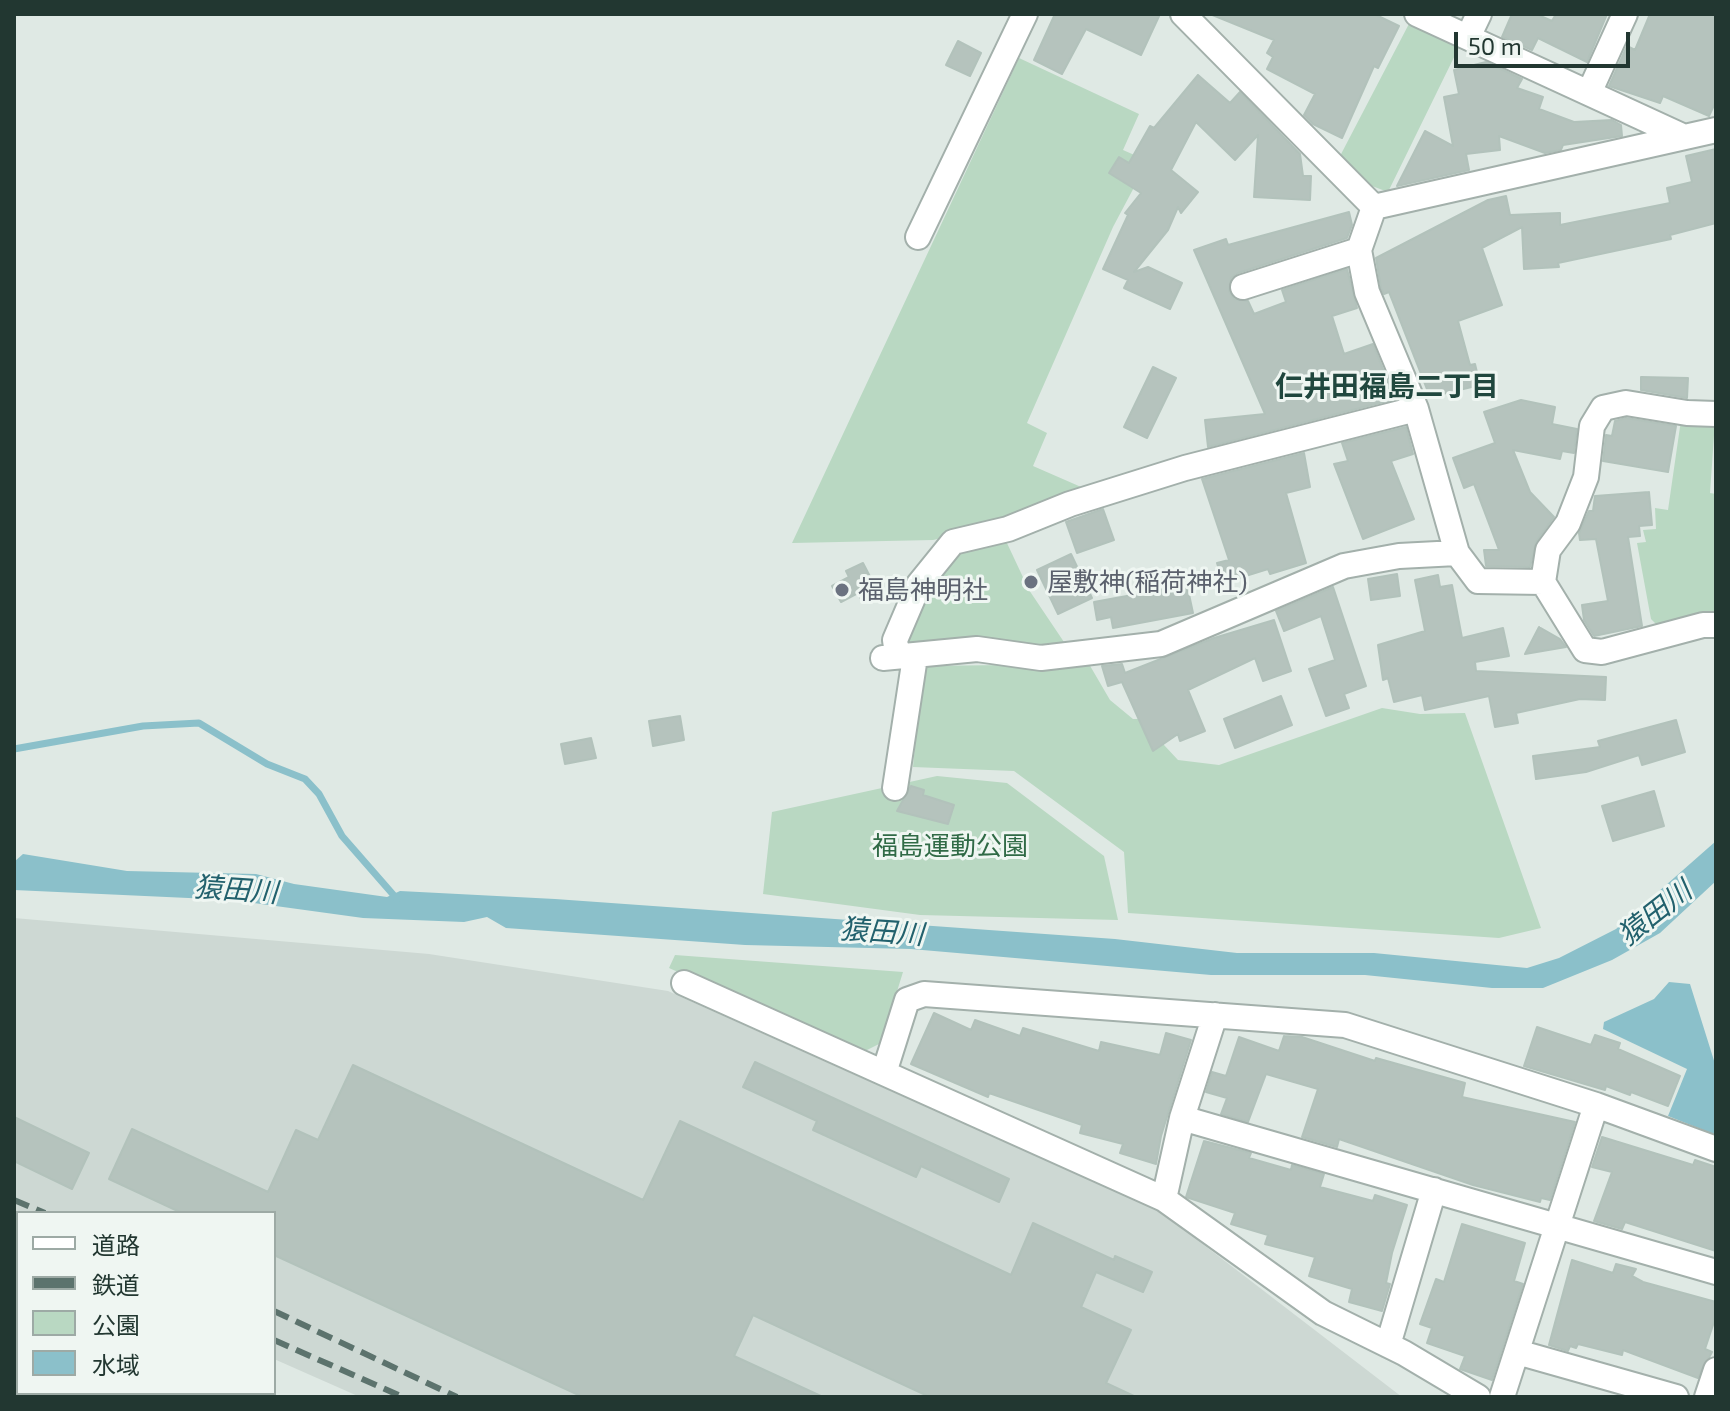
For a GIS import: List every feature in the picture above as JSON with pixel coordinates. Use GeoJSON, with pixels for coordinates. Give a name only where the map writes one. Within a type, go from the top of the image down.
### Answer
{"type":"FeatureCollection","features":[{"type":"Feature","properties":{"kind":"street"},"geometry":{"type":"LineString","coordinates":[[918,237],[1025,14]]}},
{"type":"Feature","properties":{"kind":"street"},"geometry":{"type":"LineString","coordinates":[[1183,14],[1374,207]]}},
{"type":"Feature","properties":{"kind":"street"},"geometry":{"type":"LineString","coordinates":[[1417,14],[1682,136]]}},
{"type":"Feature","properties":{"kind":"street"},"geometry":{"type":"LineString","coordinates":[[1468,37],[1479,14]]}},
{"type":"Feature","properties":{"kind":"street"},"geometry":{"type":"LineString","coordinates":[[1589,93],[1625,14]]}},
{"type":"Feature","properties":{"kind":"street"},"geometry":{"type":"LineString","coordinates":[[1374,207],[1716,130]]}},
{"type":"Feature","properties":{"kind":"street"},"geometry":{"type":"LineString","coordinates":[[1374,207],[1359,250],[1367,292],[1416,409],[1457,553],[1478,581],[1543,582]]}},
{"type":"Feature","properties":{"kind":"street"},"geometry":{"type":"LineString","coordinates":[[1243,287],[1359,250]]}},
{"type":"Feature","properties":{"kind":"street"},"geometry":{"type":"LineString","coordinates":[[1716,414],[1687,413],[1626,403],[1603,408],[1592,426],[1586,477],[1568,523],[1548,550],[1543,582],[1585,650],[1602,652],[1703,625],[1716,625]]}},
{"type":"Feature","properties":{"kind":"street"},"geometry":{"type":"LineString","coordinates":[[895,788],[898,657],[895,640],[919,584],[953,542],[1008,529],[1070,504],[1185,468],[1416,409]]}},
{"type":"Feature","properties":{"kind":"street"},"geometry":{"type":"LineString","coordinates":[[898,657],[977,649],[1041,658],[1161,644],[1344,566],[1399,556],[1457,553]]}},
{"type":"Feature","properties":{"kind":"street"},"geometry":{"type":"LineString","coordinates":[[684,983],[1164,1199],[1323,1313],[1388,1345],[1478,1397]]}},
{"type":"Feature","properties":{"kind":"street"},"geometry":{"type":"LineString","coordinates":[[884,1073],[907,1000],[924,994],[1345,1025],[1596,1105],[1716,1149]]}},
{"type":"Feature","properties":{"kind":"street"},"geometry":{"type":"LineString","coordinates":[[1164,1199],[1182,1118],[1215,1015]]}},
{"type":"Feature","properties":{"kind":"street"},"geometry":{"type":"LineString","coordinates":[[1502,1397],[1596,1105]]}},
{"type":"Feature","properties":{"kind":"street"},"geometry":{"type":"LineString","coordinates":[[1182,1118],[1716,1272]]}},
{"type":"Feature","properties":{"kind":"street"},"geometry":{"type":"LineString","coordinates":[[1388,1345],[1434,1190]]}},
{"type":"Feature","properties":{"kind":"street"},"geometry":{"type":"LineString","coordinates":[[1517,1352],[1676,1397]]}},
{"type":"Feature","properties":{"kind":"street"},"geometry":{"type":"LineString","coordinates":[[1707,1397],[1716,1370]]}},
{"type":"Feature","properties":{"kind":"shaded area"},"geometry":{"type":"Polygon","coordinates":[[[14,918],[429,954],[668,991],[1161,1212],[1402,1397],[360,1397],[276,1360],[276,1211],[16,1211],[14,1248],[14,918]]]}},
{"type":"Feature","properties":{"kind":"green space"},"geometry":{"type":"Polygon","coordinates":[[[1411,20],[1461,43],[1388,192],[1364,183],[1339,158],[1411,20]]]}},
{"type":"Feature","properties":{"kind":"green space"},"geometry":{"type":"Polygon","coordinates":[[[1019,58],[1139,114],[1123,150],[1148,161],[1113,227],[1027,423],[1047,433],[1033,466],[1088,490],[1009,523],[933,540],[792,543],[1019,58]]]}},
{"type":"Feature","properties":{"kind":"green space"},"geometry":{"type":"Polygon","coordinates":[[[1681,420],[1715,421],[1710,493],[1716,494],[1716,617],[1660,628],[1651,619],[1637,543],[1646,542],[1643,530],[1656,529],[1655,508],[1668,510],[1681,420]]]}},
{"type":"Feature","properties":{"kind":"green space"},"geometry":{"type":"Polygon","coordinates":[[[1006,541],[1029,590],[1066,645],[985,642],[911,646],[908,631],[938,571],[956,553],[1006,541]]]}},
{"type":"Feature","properties":{"kind":"green space"},"geometry":{"type":"Polygon","coordinates":[[[1089,664],[1110,700],[1133,719],[1152,719],[1164,745],[1178,760],[1219,765],[1382,708],[1420,714],[1465,713],[1541,928],[1499,938],[1128,913],[1124,852],[1014,771],[913,767],[922,666],[1089,664]]]}},
{"type":"Feature","properties":{"kind":"green space","name":"福島運動公園"},"geometry":{"type":"Polygon","coordinates":[[[937,776],[1007,783],[1104,856],[1118,920],[920,915],[763,894],[772,812],[937,776]]]}},
{"type":"Feature","properties":{"kind":"green space"},"geometry":{"type":"Polygon","coordinates":[[[675,955],[903,972],[881,1043],[861,1053],[669,968],[675,955]]]}},
{"type":"Feature","properties":{"kind":"water","name":"猿田川"},"geometry":{"type":"Polygon","coordinates":[[[1716,841],[1716,881],[1660,933],[1612,960],[1543,988],[1492,988],[1365,975],[1211,975],[911,949],[745,945],[506,928],[487,917],[464,922],[363,918],[232,900],[14,890],[14,862],[23,854],[127,871],[256,874],[294,884],[387,897],[400,891],[555,899],[1115,939],[1237,953],[1374,953],[1527,968],[1559,958],[1616,929],[1716,841]]]}},
{"type":"Feature","properties":{"kind":"water"},"geometry":{"type":"Polygon","coordinates":[[[1669,982],[1690,984],[1716,1067],[1716,1135],[1668,1116],[1687,1069],[1603,1029],[1604,1022],[1654,999],[1669,982]]]}},
{"type":"Feature","properties":{"kind":"building"},"geometry":{"type":"Polygon","coordinates":[[[1055,14],[1160,14],[1141,55],[1086,29],[1062,74],[1034,60],[1055,14]]]}},
{"type":"Feature","properties":{"kind":"building"},"geometry":{"type":"Polygon","coordinates":[[[1210,14],[1374,14],[1399,26],[1378,68],[1374,66],[1342,138],[1313,124],[1304,115],[1315,94],[1267,69],[1273,57],[1267,53],[1274,40],[1210,14]]]}},
{"type":"Feature","properties":{"kind":"building"},"geometry":{"type":"Polygon","coordinates":[[[1512,14],[1536,14],[1552,21],[1556,14],[1607,14],[1587,62],[1538,38],[1532,50],[1502,37],[1512,14]]]}},
{"type":"Feature","properties":{"kind":"building"},"geometry":{"type":"Polygon","coordinates":[[[1650,14],[1716,14],[1716,101],[1709,116],[1663,96],[1660,103],[1609,86],[1627,46],[1635,50],[1650,14]]]}},
{"type":"Feature","properties":{"kind":"building"},"geometry":{"type":"Polygon","coordinates":[[[958,41],[981,53],[970,76],[946,65],[958,41]]]}},
{"type":"Feature","properties":{"kind":"building"},"geometry":{"type":"Polygon","coordinates":[[[1486,62],[1522,79],[1517,88],[1543,97],[1539,109],[1574,122],[1612,120],[1621,125],[1622,136],[1563,145],[1561,150],[1545,153],[1499,136],[1500,150],[1466,154],[1469,170],[1397,186],[1425,131],[1453,146],[1444,97],[1459,94],[1454,70],[1486,62]]]}},
{"type":"Feature","properties":{"kind":"building"},"geometry":{"type":"Polygon","coordinates":[[[1198,75],[1230,103],[1240,92],[1300,154],[1303,176],[1311,176],[1310,200],[1254,197],[1258,135],[1235,160],[1196,122],[1171,170],[1198,192],[1181,213],[1178,207],[1168,230],[1134,272],[1148,267],[1182,283],[1170,309],[1124,288],[1128,280],[1103,269],[1128,215],[1125,213],[1141,193],[1109,173],[1119,157],[1129,163],[1150,126],[1154,128],[1198,75]]]}},
{"type":"Feature","properties":{"kind":"building"},"geometry":{"type":"Polygon","coordinates":[[[1716,149],[1716,223],[1670,235],[1671,239],[1558,263],[1559,267],[1524,269],[1522,227],[1482,248],[1502,305],[1458,321],[1470,365],[1475,364],[1480,385],[1430,397],[1389,292],[1384,294],[1381,288],[1376,258],[1488,200],[1506,196],[1510,215],[1560,213],[1560,225],[1670,203],[1667,188],[1692,182],[1686,156],[1716,149]]]}},
{"type":"Feature","properties":{"kind":"building"},"geometry":{"type":"Polygon","coordinates":[[[1349,212],[1352,225],[1347,238],[1238,273],[1231,278],[1229,291],[1234,299],[1248,301],[1254,314],[1286,302],[1282,290],[1347,269],[1357,308],[1332,316],[1344,354],[1373,344],[1395,399],[1208,447],[1205,420],[1265,414],[1194,250],[1226,239],[1228,245],[1349,212]]]}},
{"type":"Feature","properties":{"kind":"building"},"geometry":{"type":"Polygon","coordinates":[[[1153,367],[1176,378],[1147,438],[1124,427],[1153,367]]]}},
{"type":"Feature","properties":{"kind":"building"},"geometry":{"type":"Polygon","coordinates":[[[1641,377],[1688,378],[1687,398],[1641,390],[1641,377]]]}},
{"type":"Feature","properties":{"kind":"building"},"geometry":{"type":"Polygon","coordinates":[[[1521,400],[1555,407],[1552,424],[1577,429],[1574,453],[1562,451],[1560,459],[1513,450],[1530,492],[1554,517],[1536,542],[1530,567],[1486,566],[1484,550],[1499,550],[1474,484],[1464,488],[1453,458],[1495,443],[1484,412],[1521,400]]]}},
{"type":"Feature","properties":{"kind":"building"},"geometry":{"type":"Polygon","coordinates":[[[1626,418],[1676,426],[1668,472],[1603,461],[1606,435],[1612,436],[1615,421],[1626,418]]]}},
{"type":"Feature","properties":{"kind":"building"},"geometry":{"type":"Polygon","coordinates":[[[1406,427],[1413,454],[1391,461],[1414,519],[1363,539],[1334,464],[1348,461],[1342,443],[1406,427]]]}},
{"type":"Feature","properties":{"kind":"building"},"geometry":{"type":"Polygon","coordinates":[[[1304,453],[1310,487],[1286,493],[1306,563],[1270,574],[1268,569],[1223,583],[1217,563],[1229,560],[1202,479],[1304,453]]]}},
{"type":"Feature","properties":{"kind":"building"},"geometry":{"type":"Polygon","coordinates":[[[1649,492],[1652,525],[1639,526],[1640,536],[1628,537],[1642,626],[1594,636],[1584,620],[1582,605],[1608,601],[1596,539],[1580,540],[1579,533],[1589,511],[1593,511],[1595,496],[1649,492]]]}},
{"type":"Feature","properties":{"kind":"building"},"geometry":{"type":"Polygon","coordinates":[[[1103,509],[1114,540],[1077,553],[1066,522],[1103,509]]]}},
{"type":"Feature","properties":{"kind":"building"},"geometry":{"type":"Polygon","coordinates":[[[1071,554],[1092,598],[1058,614],[1037,570],[1071,554]]]}},
{"type":"Feature","properties":{"kind":"building"},"geometry":{"type":"Polygon","coordinates":[[[863,563],[878,592],[862,601],[858,593],[841,602],[832,586],[849,577],[846,571],[863,563]]]}},
{"type":"Feature","properties":{"kind":"building"},"geometry":{"type":"Polygon","coordinates":[[[1397,574],[1400,596],[1371,600],[1368,579],[1397,574]]]}},
{"type":"Feature","properties":{"kind":"building"},"geometry":{"type":"Polygon","coordinates":[[[1438,575],[1440,587],[1452,585],[1462,638],[1503,628],[1509,656],[1475,662],[1476,671],[1606,677],[1605,700],[1580,699],[1516,713],[1518,723],[1495,727],[1489,696],[1425,710],[1422,695],[1394,702],[1388,678],[1383,680],[1378,645],[1425,631],[1415,580],[1438,575]]]}},
{"type":"Feature","properties":{"kind":"building"},"geometry":{"type":"Polygon","coordinates":[[[1187,585],[1193,613],[1113,628],[1111,617],[1097,620],[1094,602],[1187,585]]]}},
{"type":"Feature","properties":{"kind":"building"},"geometry":{"type":"Polygon","coordinates":[[[1333,587],[1366,686],[1344,694],[1349,708],[1326,716],[1309,669],[1335,660],[1321,616],[1284,631],[1276,611],[1333,587]]]}},
{"type":"Feature","properties":{"kind":"building"},"geometry":{"type":"Polygon","coordinates":[[[1274,620],[1291,671],[1263,681],[1255,658],[1188,690],[1205,731],[1180,741],[1178,734],[1153,751],[1122,682],[1108,686],[1102,666],[1122,664],[1125,673],[1214,638],[1274,620]]]}},
{"type":"Feature","properties":{"kind":"building"},"geometry":{"type":"Polygon","coordinates":[[[1539,627],[1560,639],[1566,647],[1525,654],[1539,627]]]}},
{"type":"Feature","properties":{"kind":"building"},"geometry":{"type":"Polygon","coordinates":[[[1281,696],[1292,725],[1235,748],[1224,719],[1281,696]]]}},
{"type":"Feature","properties":{"kind":"building"},"geometry":{"type":"Polygon","coordinates":[[[680,716],[684,740],[653,746],[649,721],[680,716]]]}},
{"type":"Feature","properties":{"kind":"building"},"geometry":{"type":"Polygon","coordinates":[[[1676,720],[1685,752],[1642,765],[1639,755],[1586,772],[1536,779],[1533,756],[1600,747],[1598,741],[1676,720]]]}},
{"type":"Feature","properties":{"kind":"building"},"geometry":{"type":"Polygon","coordinates":[[[591,738],[596,758],[565,764],[561,744],[591,738]]]}},
{"type":"Feature","properties":{"kind":"building"},"geometry":{"type":"Polygon","coordinates":[[[911,786],[924,790],[923,795],[954,805],[948,824],[897,811],[911,786]]]}},
{"type":"Feature","properties":{"kind":"building"},"geometry":{"type":"Polygon","coordinates":[[[1654,791],[1664,826],[1613,841],[1602,806],[1654,791]]]}},
{"type":"Feature","properties":{"kind":"building"},"geometry":{"type":"Polygon","coordinates":[[[934,1013],[971,1030],[975,1020],[1020,1036],[1023,1028],[1099,1051],[1101,1042],[1160,1055],[1166,1033],[1191,1040],[1161,1136],[1156,1164],[1120,1153],[1123,1144],[1080,1133],[1082,1125],[989,1093],[988,1097],[911,1064],[934,1013]]]}},
{"type":"Feature","properties":{"kind":"building"},"geometry":{"type":"Polygon","coordinates":[[[1537,1027],[1591,1045],[1595,1035],[1620,1043],[1618,1049],[1680,1076],[1668,1106],[1631,1092],[1630,1095],[1606,1086],[1605,1090],[1524,1066],[1537,1027]]]}},
{"type":"Feature","properties":{"kind":"building"},"geometry":{"type":"Polygon","coordinates":[[[1284,1036],[1302,1037],[1375,1061],[1376,1058],[1465,1083],[1462,1097],[1575,1122],[1550,1200],[1541,1198],[1540,1202],[1473,1185],[1339,1139],[1337,1147],[1302,1137],[1318,1089],[1266,1074],[1248,1122],[1221,1114],[1227,1098],[1206,1092],[1212,1072],[1226,1076],[1239,1037],[1279,1051],[1284,1036]]]}},
{"type":"Feature","properties":{"kind":"building"},"geometry":{"type":"Polygon","coordinates":[[[755,1062],[1009,1179],[999,1202],[921,1166],[916,1177],[813,1130],[817,1121],[743,1087],[755,1062]]]}},
{"type":"Feature","properties":{"kind":"building"},"geometry":{"type":"Polygon","coordinates":[[[353,1065],[643,1200],[680,1121],[1011,1275],[1033,1223],[1114,1260],[1115,1256],[1152,1272],[1143,1292],[1096,1272],[1081,1307],[1131,1330],[1106,1383],[1136,1397],[930,1397],[753,1315],[734,1356],[823,1397],[583,1397],[276,1256],[276,1211],[178,1211],[109,1179],[132,1129],[268,1192],[296,1130],[318,1140],[353,1065]]]}},
{"type":"Feature","properties":{"kind":"building"},"geometry":{"type":"Polygon","coordinates":[[[14,1117],[89,1153],[72,1189],[14,1161],[14,1117]]]}},
{"type":"Feature","properties":{"kind":"building"},"geometry":{"type":"Polygon","coordinates":[[[1602,1137],[1693,1165],[1695,1160],[1716,1167],[1716,1251],[1625,1222],[1622,1229],[1594,1221],[1612,1172],[1592,1167],[1602,1137]]]}},
{"type":"Feature","properties":{"kind":"building"},"geometry":{"type":"Polygon","coordinates":[[[1204,1141],[1251,1153],[1249,1158],[1291,1170],[1292,1165],[1324,1174],[1320,1187],[1373,1201],[1375,1195],[1407,1205],[1392,1253],[1386,1283],[1390,1284],[1382,1311],[1349,1302],[1352,1289],[1309,1276],[1315,1257],[1265,1244],[1268,1235],[1231,1224],[1235,1213],[1186,1197],[1204,1141]]]}},
{"type":"Feature","properties":{"kind":"building"},"geometry":{"type":"Polygon","coordinates":[[[1462,1224],[1525,1243],[1514,1281],[1523,1284],[1492,1380],[1460,1369],[1465,1356],[1427,1343],[1432,1328],[1420,1324],[1436,1279],[1444,1282],[1462,1224]]]}},
{"type":"Feature","properties":{"kind":"building"},"geometry":{"type":"Polygon","coordinates":[[[1572,1260],[1613,1273],[1616,1264],[1636,1269],[1632,1276],[1643,1282],[1716,1302],[1716,1316],[1705,1349],[1712,1352],[1698,1378],[1623,1350],[1622,1355],[1578,1344],[1576,1348],[1570,1346],[1568,1351],[1549,1345],[1572,1260]]]}},
{"type":"Feature","properties":{"kind":"waterway"},"geometry":{"type":"LineString","coordinates":[[14,749],[143,726],[199,723],[267,764],[305,779],[319,794],[342,836],[397,899]]}},
{"type":"Feature","properties":{"kind":"railway"},"geometry":{"type":"LineString","coordinates":[[14,1200],[40,1211]]}},
{"type":"Feature","properties":{"kind":"railway"},"geometry":{"type":"LineString","coordinates":[[276,1312],[457,1397]]}},
{"type":"Feature","properties":{"kind":"railway"},"geometry":{"type":"LineString","coordinates":[[276,1341],[403,1397]]}},
{"type":"Feature","properties":{"kind":"place","name":"屋敷神(稲荷神社)"},"geometry":{"type":"Point","coordinates":[1031,582]}},
{"type":"Feature","properties":{"kind":"place","name":"福島神明社"},"geometry":{"type":"Point","coordinates":[842,590]}},
{"type":"Feature","properties":{"kind":"district","name":"仁井田福島二丁目"},"geometry":{"type":"Point","coordinates":[1387,387]}}]}
